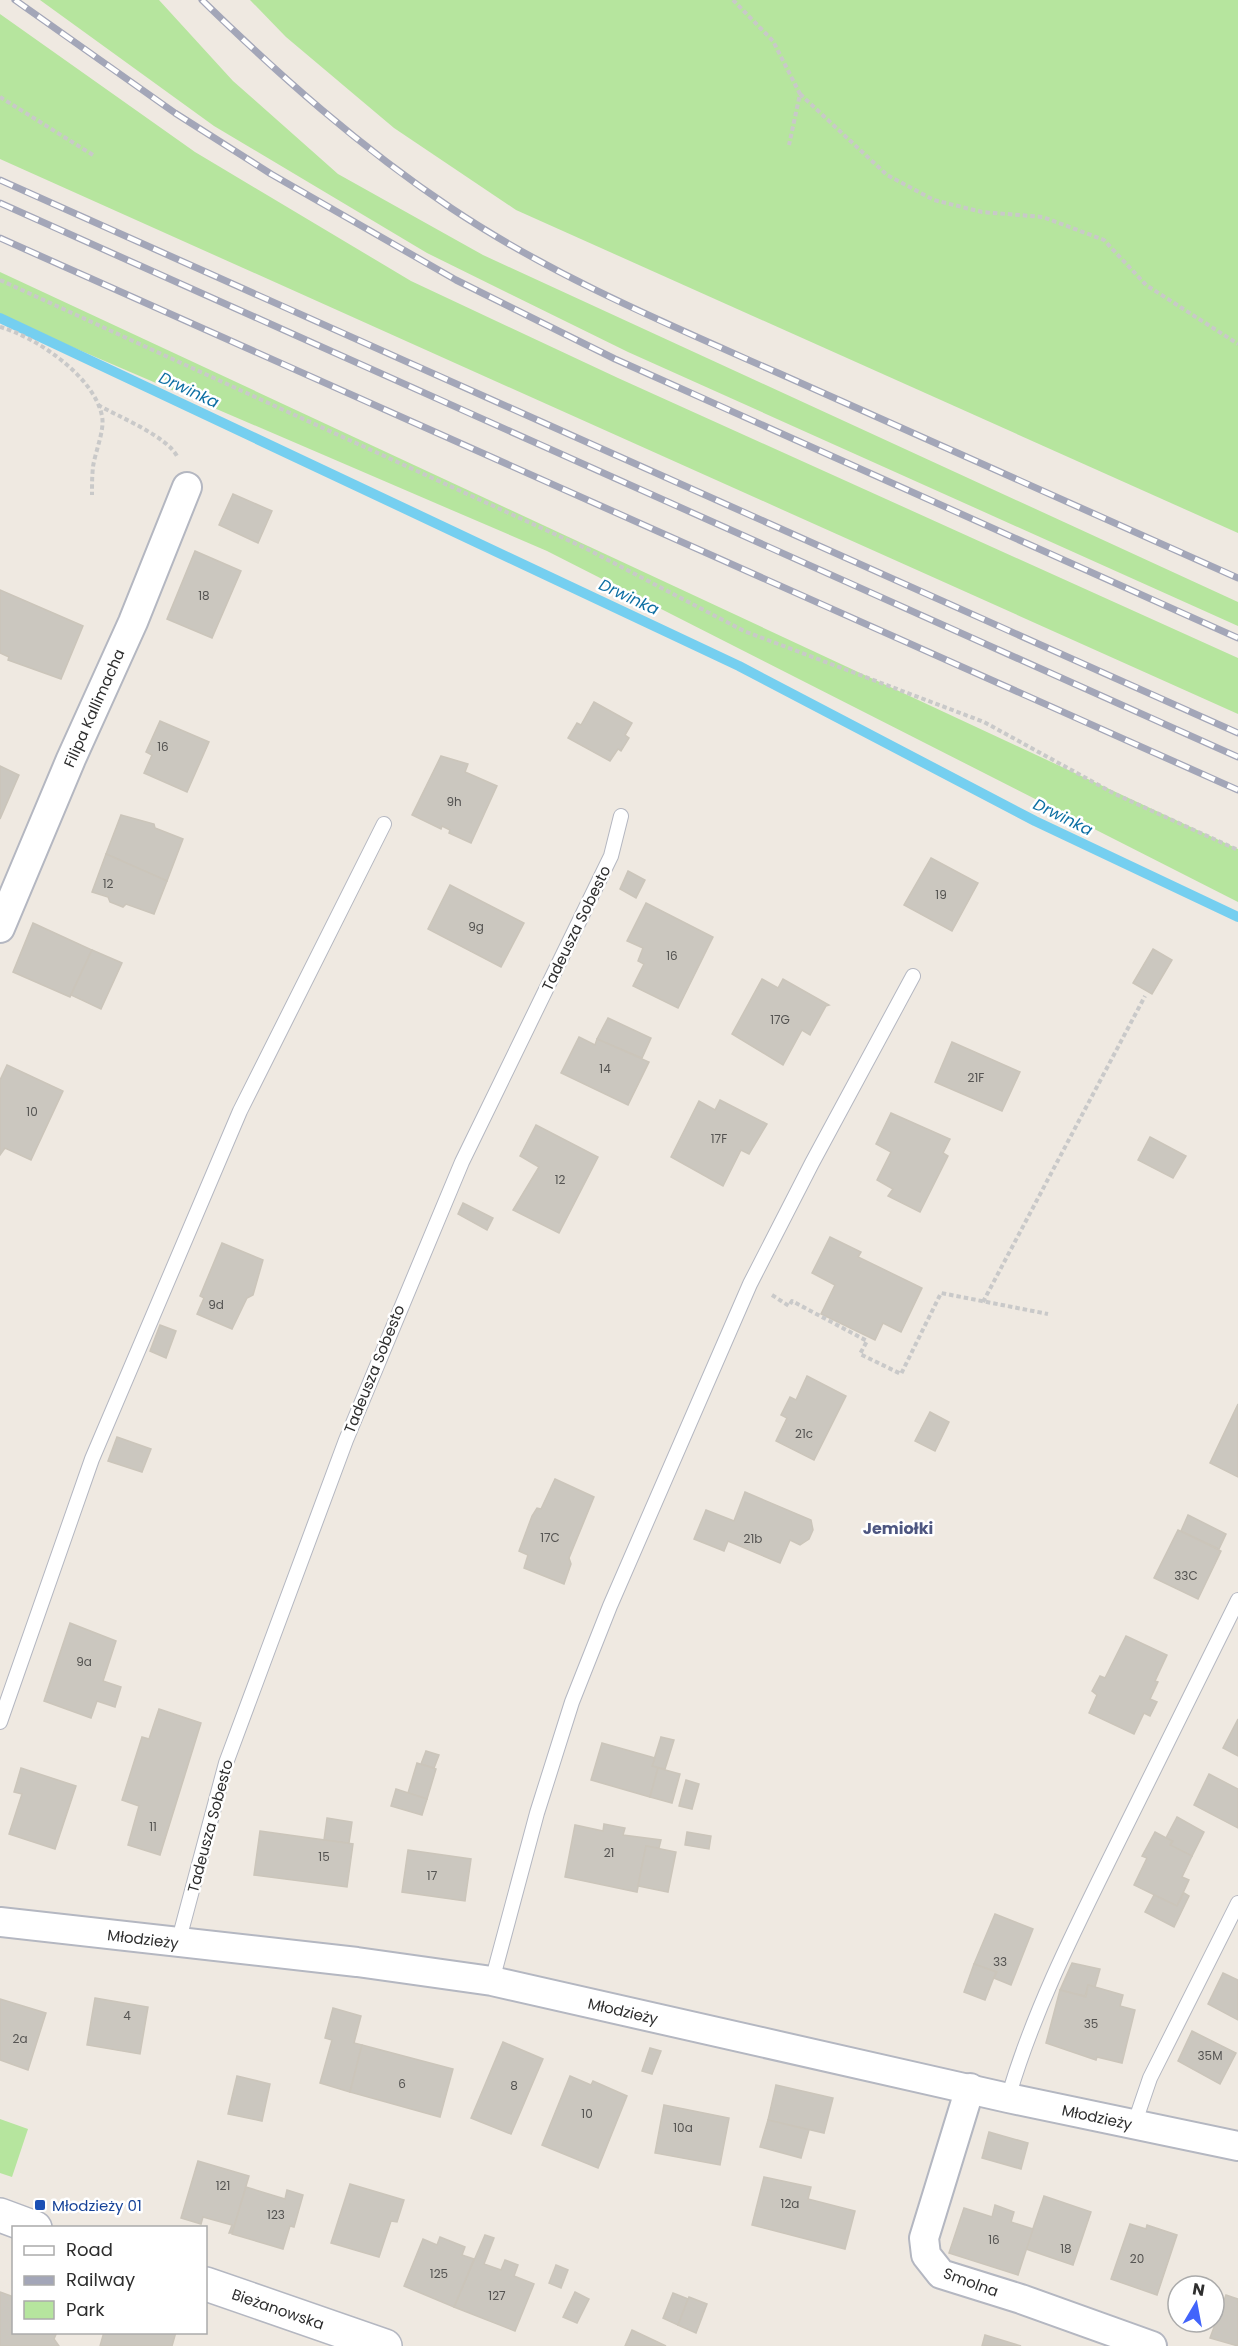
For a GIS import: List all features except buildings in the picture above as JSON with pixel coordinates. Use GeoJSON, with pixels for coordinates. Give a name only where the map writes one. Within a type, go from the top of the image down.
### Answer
{"type":"FeatureCollection","features":[{"type":"Feature","properties":{"kind":"street","name":"Filipa Kallimacha"},"geometry":{"type":"LineString","coordinates":[[0,928],[70,759],[133,622],[188,487]]}},
{"type":"Feature","properties":{"kind":"street","name":"Młodzieży"},"geometry":{"type":"LineString","coordinates":[[0,1922],[357,1962],[492,1981],[1008,2098],[1238,2146]]}},
{"type":"Feature","properties":{"kind":"street","name":"Smolna"},"geometry":{"type":"LineString","coordinates":[[970,2088],[924,2238],[926,2255],[941,2274],[1021,2299],[1152,2346]]}},
{"type":"Feature","properties":{"kind":"street"},"geometry":{"type":"LineString","coordinates":[[0,2215],[30,2226]]}},
{"type":"Feature","properties":{"kind":"street","name":"Bieżanowska"},"geometry":{"type":"LineString","coordinates":[[207,2284],[385,2346]]}},
{"type":"Feature","properties":{"kind":"lane","name":"Tadeusza Sobesto"},"geometry":{"type":"LineString","coordinates":[[178,1943],[226,1763],[346,1440],[462,1162],[611,856],[621,816]]}},
{"type":"Feature","properties":{"kind":"lane"},"geometry":{"type":"LineString","coordinates":[[0,1722],[92,1460],[236,1122],[384,824]]}},
{"type":"Feature","properties":{"kind":"lane"},"geometry":{"type":"LineString","coordinates":[[492,1981],[537,1813],[572,1702],[610,1606],[750,1284],[913,976]]}},
{"type":"Feature","properties":{"kind":"lane"},"geometry":{"type":"LineString","coordinates":[[1008,2098],[1019,2061],[1047,1990],[1238,1600]]}},
{"type":"Feature","properties":{"kind":"lane"},"geometry":{"type":"LineString","coordinates":[[1134,2125],[1150,2078],[1238,1903]]}},
{"type":"Feature","properties":{"kind":"path"},"geometry":{"type":"LineString","coordinates":[[734,0],[773,41],[800,94],[887,174],[934,200],[982,212],[1043,217],[1104,240],[1146,285],[1238,344]]}},
{"type":"Feature","properties":{"kind":"path"},"geometry":{"type":"LineString","coordinates":[[789,145],[800,94]]}},
{"type":"Feature","properties":{"kind":"path"},"geometry":{"type":"LineString","coordinates":[[0,97],[93,155]]}},
{"type":"Feature","properties":{"kind":"path"},"geometry":{"type":"LineString","coordinates":[[0,280],[585,548],[744,631],[984,722],[1115,794],[1238,850]]}},
{"type":"Feature","properties":{"kind":"path"},"geometry":{"type":"LineString","coordinates":[[0,327],[51,350],[75,372],[96,404],[103,417],[93,467],[92,495]]}},
{"type":"Feature","properties":{"kind":"path"},"geometry":{"type":"LineString","coordinates":[[96,404],[155,435],[175,451],[184,470],[188,487]]}},
{"type":"Feature","properties":{"kind":"path"},"geometry":{"type":"LineString","coordinates":[[983,1302],[1145,996]]}},
{"type":"Feature","properties":{"kind":"path"},"geometry":{"type":"LineString","coordinates":[[750,1284],[789,1306],[792,1301],[867,1341],[860,1354],[901,1374],[942,1293],[1048,1314]]}},
{"type":"Feature","properties":{"kind":"green space"},"geometry":{"type":"Polygon","coordinates":[[[40,0],[159,0],[233,81],[338,174],[483,255],[1238,602],[1238,626],[628,352],[427,253],[214,126],[40,0]]]}},
{"type":"Feature","properties":{"kind":"green space"},"geometry":{"type":"Polygon","coordinates":[[[250,0],[1238,0],[1238,533],[516,210],[394,128],[286,37],[250,0]]]}},
{"type":"Feature","properties":{"kind":"green space"},"geometry":{"type":"Polygon","coordinates":[[[0,14],[195,152],[411,281],[618,378],[1238,658],[1238,714],[0,159],[0,14]]]}},
{"type":"Feature","properties":{"kind":"green space"},"geometry":{"type":"Polygon","coordinates":[[[0,272],[1238,849],[1238,902],[547,551],[0,316],[0,272]]]}},
{"type":"Feature","properties":{"kind":"green space"},"geometry":{"type":"Polygon","coordinates":[[[0,2119],[28,2129],[12,2177],[0,2173],[0,2119]]]}},
{"type":"Feature","properties":{"kind":"waterway","name":"Drwinka"},"geometry":{"type":"LineString","coordinates":[[0,318],[739,666],[1035,821],[1238,917]]}},
{"type":"Feature","properties":{"kind":"railway"},"geometry":{"type":"LineString","coordinates":[[15,0],[175,113],[271,174],[456,280],[615,359],[1238,638]]}},
{"type":"Feature","properties":{"kind":"railway"},"geometry":{"type":"LineString","coordinates":[[202,0],[322,110],[417,185],[491,234],[533,258],[662,321],[1238,578]]}},
{"type":"Feature","properties":{"kind":"railway"},"geometry":{"type":"LineString","coordinates":[[0,180],[1238,733]]}},
{"type":"Feature","properties":{"kind":"railway"},"geometry":{"type":"LineString","coordinates":[[0,203],[1238,757]]}},
{"type":"Feature","properties":{"kind":"railway"},"geometry":{"type":"LineString","coordinates":[[0,238],[1238,790]]}},
{"type":"Feature","properties":{"kind":"place","name":"Młodzieży 01"},"geometry":{"type":"Point","coordinates":[40,2205]}},
{"type":"Feature","properties":{"kind":"district","name":"Jemiołki"},"geometry":{"type":"Point","coordinates":[898,1528]}}]}
